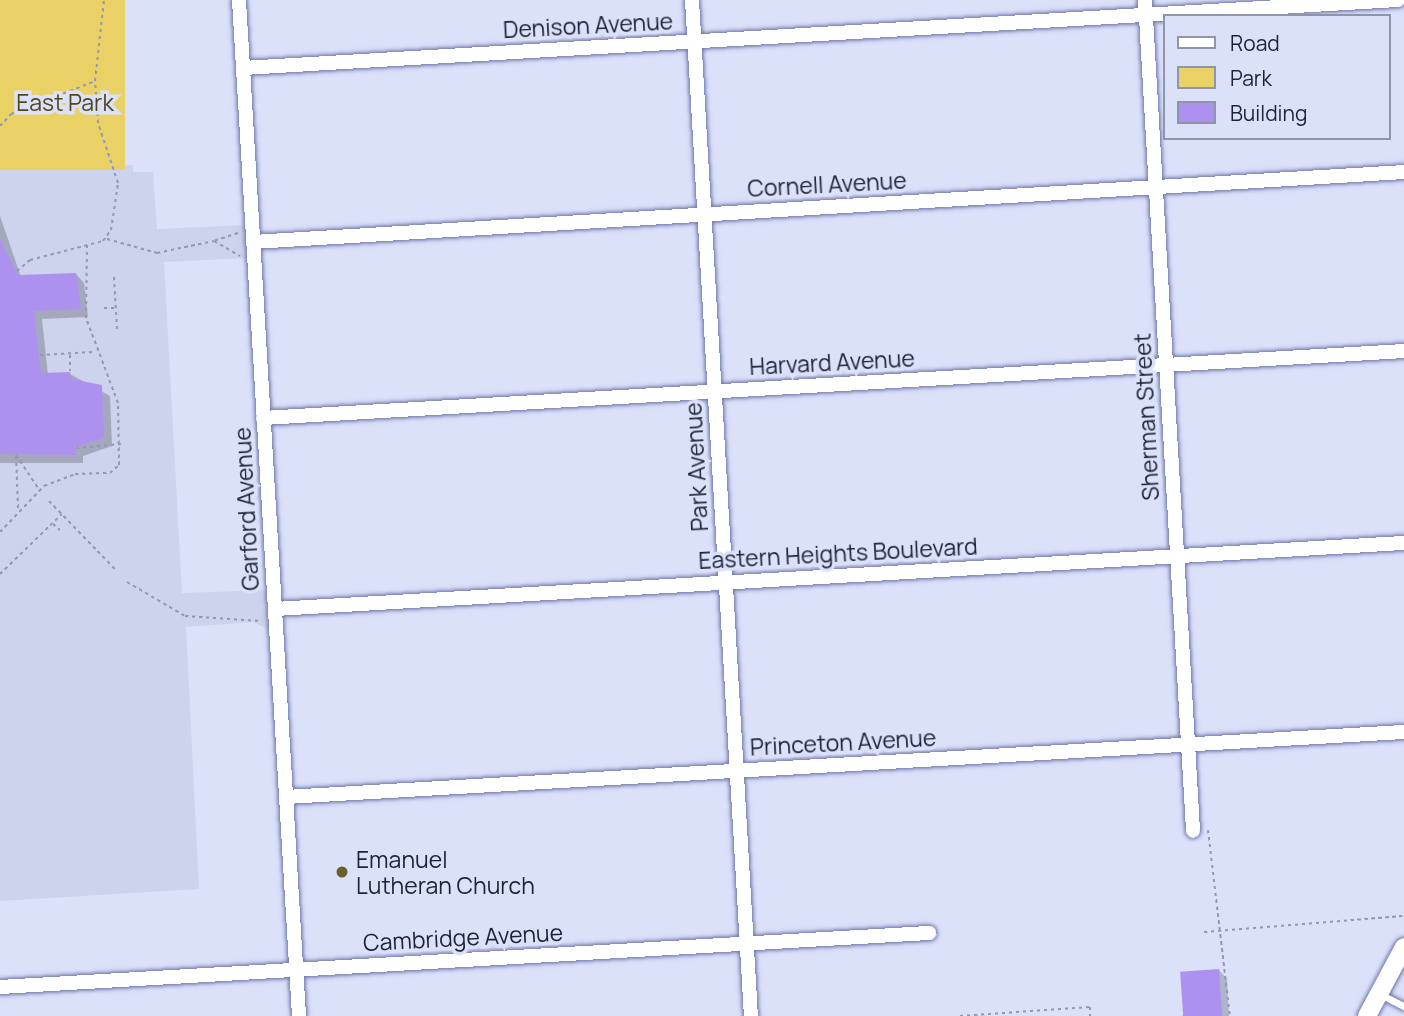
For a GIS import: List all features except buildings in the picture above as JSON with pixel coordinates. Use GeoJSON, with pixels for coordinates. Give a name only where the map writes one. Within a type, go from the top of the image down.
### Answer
{"type":"FeatureCollection","features":[{"type":"Feature","properties":{"kind":"street","name":"Garford Avenue"},"geometry":{"type":"LineString","coordinates":[[239,0],[299,1016]]}},
{"type":"Feature","properties":{"kind":"street","name":"Park Avenue"},"geometry":{"type":"LineString","coordinates":[[692,0],[751,1016]]}},
{"type":"Feature","properties":{"kind":"street","name":"Denison Avenue"},"geometry":{"type":"LineString","coordinates":[[243,68],[694,42],[1145,7],[1398,0]]}},
{"type":"Feature","properties":{"kind":"street","name":"Sherman Street"},"geometry":{"type":"LineString","coordinates":[[1145,7],[1188,744],[1201,830]]}},
{"type":"Feature","properties":{"kind":"street","name":"Cornell Avenue"},"geometry":{"type":"LineString","coordinates":[[253,242],[1404,172]]}},
{"type":"Feature","properties":{"kind":"street","name":"Harvard Avenue"},"geometry":{"type":"LineString","coordinates":[[263,418],[1404,351]]}},
{"type":"Feature","properties":{"kind":"street","name":"Eastern Heights Boulevard"},"geometry":{"type":"LineString","coordinates":[[275,609],[1404,542]]}},
{"type":"Feature","properties":{"kind":"street","name":"Princeton Avenue"},"geometry":{"type":"LineString","coordinates":[[286,797],[1404,732]]}},
{"type":"Feature","properties":{"kind":"street","name":"Cambridge Avenue"},"geometry":{"type":"LineString","coordinates":[[0,987],[929,933]]}},
{"type":"Feature","properties":{"kind":"street"},"geometry":{"type":"LineString","coordinates":[[1367,1016],[1404,947]]}},
{"type":"Feature","properties":{"kind":"lane"},"geometry":{"type":"LineString","coordinates":[[1379,993],[1404,1006]]}},
{"type":"Feature","properties":{"kind":"path"},"geometry":{"type":"LineString","coordinates":[[104,0],[95,81],[98,123],[118,183],[117,213],[106,239]]}},
{"type":"Feature","properties":{"kind":"path"},"geometry":{"type":"LineString","coordinates":[[0,126],[11,114],[95,81]]}},
{"type":"Feature","properties":{"kind":"path"},"geometry":{"type":"LineString","coordinates":[[16,271],[30,260],[106,239],[157,253],[239,233]]}},
{"type":"Feature","properties":{"kind":"path"},"geometry":{"type":"LineString","coordinates":[[214,241],[240,256]]}},
{"type":"Feature","properties":{"kind":"path"},"geometry":{"type":"LineString","coordinates":[[0,532],[18,509],[39,490],[75,474],[114,472],[122,444],[118,403],[94,352],[86,310],[87,244]]}},
{"type":"Feature","properties":{"kind":"path"},"geometry":{"type":"LineString","coordinates":[[114,277],[117,329]]}},
{"type":"Feature","properties":{"kind":"path"},"geometry":{"type":"LineString","coordinates":[[104,309],[116,308]]}},
{"type":"Feature","properties":{"kind":"path"},"geometry":{"type":"LineString","coordinates":[[40,355],[94,352]]}},
{"type":"Feature","properties":{"kind":"path"},"geometry":{"type":"LineString","coordinates":[[69,353],[70,371]]}},
{"type":"Feature","properties":{"kind":"path"},"geometry":{"type":"LineString","coordinates":[[76,448],[122,444]]}},
{"type":"Feature","properties":{"kind":"path"},"geometry":{"type":"LineString","coordinates":[[18,509],[16,455],[39,490]]}},
{"type":"Feature","properties":{"kind":"path"},"geometry":{"type":"LineString","coordinates":[[50,501],[115,569]]}},
{"type":"Feature","properties":{"kind":"path"},"geometry":{"type":"LineString","coordinates":[[0,574],[62,514]]}},
{"type":"Feature","properties":{"kind":"path"},"geometry":{"type":"LineString","coordinates":[[53,523],[60,530]]}},
{"type":"Feature","properties":{"kind":"path"},"geometry":{"type":"LineString","coordinates":[[127,582],[185,616],[261,621]]}},
{"type":"Feature","properties":{"kind":"path"},"geometry":{"type":"LineString","coordinates":[[1201,830],[1230,1016]]}},
{"type":"Feature","properties":{"kind":"path"},"geometry":{"type":"LineString","coordinates":[[1204,932],[1402,916]]}},
{"type":"Feature","properties":{"kind":"path"},"geometry":{"type":"LineString","coordinates":[[960,1016],[1090,1007],[1090,1016]]}},
{"type":"Feature","properties":{"kind":"shaded area"},"geometry":{"type":"Polygon","coordinates":[[[133,165],[133,172],[153,172],[157,229],[247,225],[248,258],[164,262],[182,593],[267,590],[269,630],[253,622],[186,627],[199,889],[0,901],[0,170],[133,165]]]}},
{"type":"Feature","properties":{"kind":"green space","name":"East Park"},"geometry":{"type":"Polygon","coordinates":[[[0,0],[125,0],[125,170],[0,170],[0,0]]]}},
{"type":"Feature","properties":{"kind":"place","name":"Emanuel Lutheran Church"},"geometry":{"type":"Point","coordinates":[342,872]}}]}
